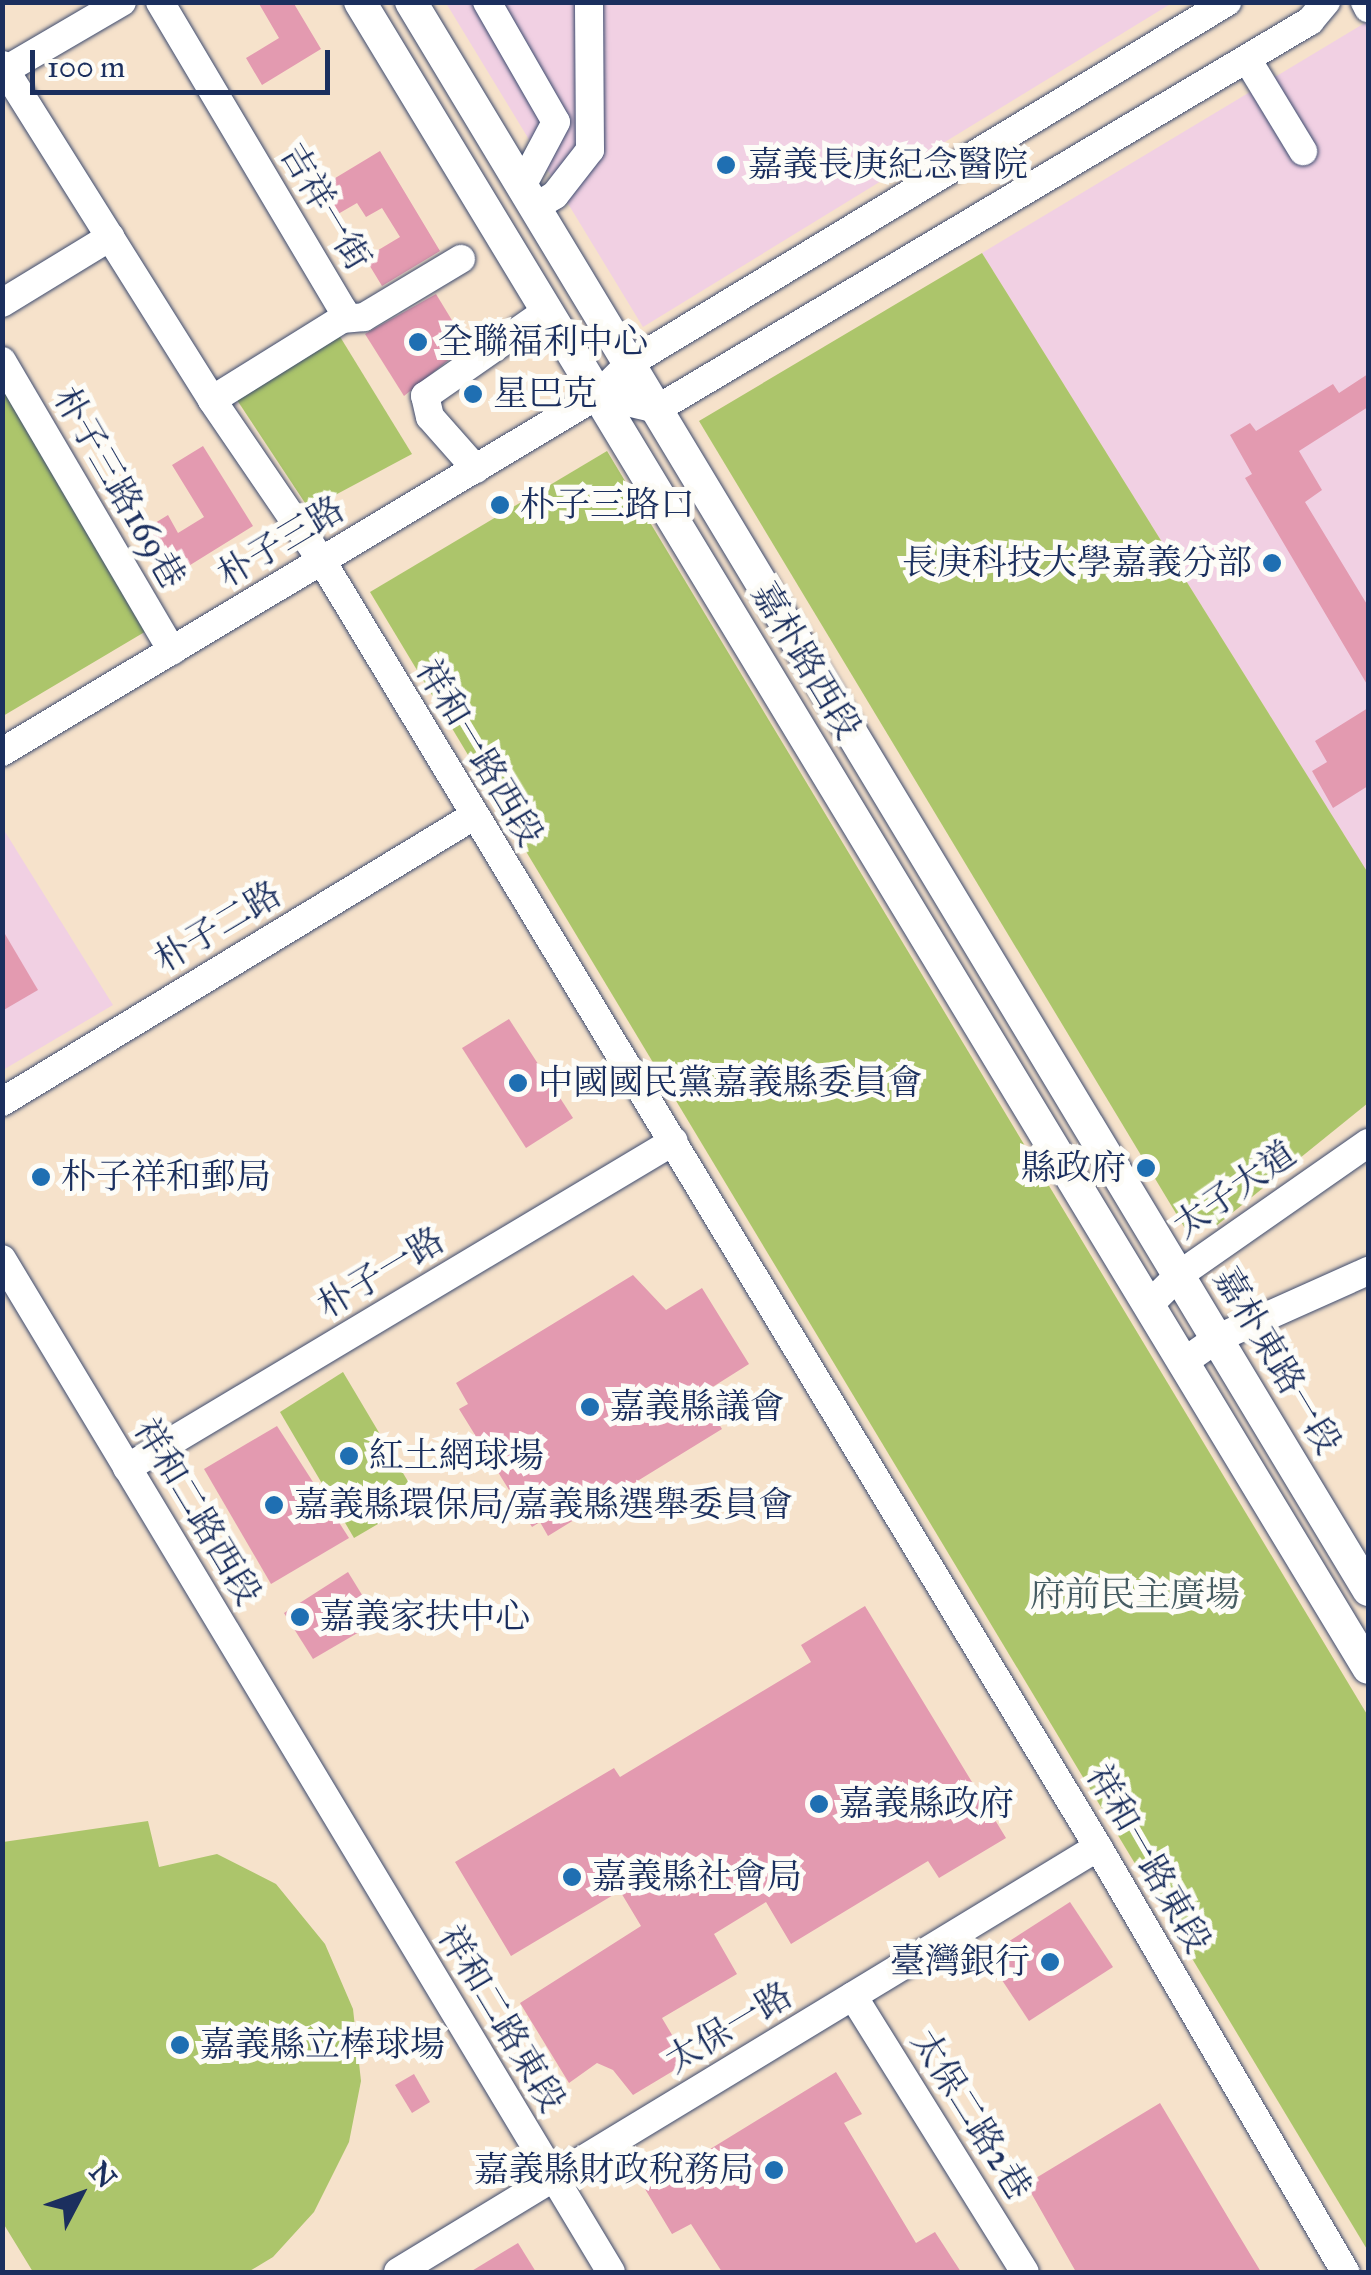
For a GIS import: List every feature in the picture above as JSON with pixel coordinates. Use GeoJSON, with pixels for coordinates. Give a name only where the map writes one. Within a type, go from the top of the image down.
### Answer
{"type":"FeatureCollection","features":[{"type":"Feature","properties":{"kind":"main road","name":"嘉朴路西段"},"geometry":{"type":"LineString","coordinates":[[360,2],[1185,1361]]}},
{"type":"Feature","properties":{"kind":"main road","name":"嘉朴路西段"},"geometry":{"type":"LineString","coordinates":[[411,2],[1179,1275]]}},
{"type":"Feature","properties":{"kind":"main road","name":"嘉朴東路一段"},"geometry":{"type":"LineString","coordinates":[[1179,1275],[1368,1590]]}},
{"type":"Feature","properties":{"kind":"main road"},"geometry":{"type":"LineString","coordinates":[[1185,1361],[1368,1668]]}},
{"type":"Feature","properties":{"kind":"street"},"geometry":{"type":"LineString","coordinates":[[4,69],[122,2]]}},
{"type":"Feature","properties":{"kind":"street","name":"吉祥一街"},"geometry":{"type":"LineString","coordinates":[[160,2],[343,310],[342,320],[212,400]]}},
{"type":"Feature","properties":{"kind":"street"},"geometry":{"type":"LineString","coordinates":[[487,2],[556,122],[528,196],[555,195],[590,150],[589,2]]}},
{"type":"Feature","properties":{"kind":"street","name":"朴子三路"},"geometry":{"type":"LineString","coordinates":[[2,752],[598,395],[630,363],[1226,2]]}},
{"type":"Feature","properties":{"kind":"street"},"geometry":{"type":"LineString","coordinates":[[598,395],[657,409],[1310,22],[1326,2]]}},
{"type":"Feature","properties":{"kind":"street"},"geometry":{"type":"LineString","coordinates":[[1248,58],[1303,151]]}},
{"type":"Feature","properties":{"kind":"street","name":"祥和一路西段"},"geometry":{"type":"LineString","coordinates":[[4,69],[212,400],[322,561],[472,817],[882,1487]]}},
{"type":"Feature","properties":{"kind":"street"},"geometry":{"type":"LineString","coordinates":[[2,302],[110,237]]}},
{"type":"Feature","properties":{"kind":"street"},"geometry":{"type":"LineString","coordinates":[[342,320],[364,318],[461,260]]}},
{"type":"Feature","properties":{"kind":"street"},"geometry":{"type":"LineString","coordinates":[[476,469],[430,417],[425,396],[547,311]]}},
{"type":"Feature","properties":{"kind":"street","name":"朴子三路169巷"},"geometry":{"type":"LineString","coordinates":[[2,362],[172,652]]}},
{"type":"Feature","properties":{"kind":"street","name":"朴子二路"},"geometry":{"type":"LineString","coordinates":[[2,1102],[472,817]]}},
{"type":"Feature","properties":{"kind":"street","name":"朴子一路"},"geometry":{"type":"LineString","coordinates":[[127,1468],[674,1142]]}},
{"type":"Feature","properties":{"kind":"street","name":"太子大道"},"geometry":{"type":"LineString","coordinates":[[1150,1304],[1179,1275],[1368,1143]]}},
{"type":"Feature","properties":{"kind":"street","name":"祥和二路西段"},"geometry":{"type":"LineString","coordinates":[[2,1259],[328,1804]]}},
{"type":"Feature","properties":{"kind":"street"},"geometry":{"type":"LineString","coordinates":[[1185,1361],[1216,1339],[1368,1272]]}},
{"type":"Feature","properties":{"kind":"street","name":"祥和一路東段"},"geometry":{"type":"LineString","coordinates":[[882,1487],[1098,1847],[1345,2272]]}},
{"type":"Feature","properties":{"kind":"street","name":"祥和二路東段"},"geometry":{"type":"LineString","coordinates":[[328,1804],[611,2272]]}},
{"type":"Feature","properties":{"kind":"street","name":"太保一路"},"geometry":{"type":"LineString","coordinates":[[398,2272],[1098,1847]]}},
{"type":"Feature","properties":{"kind":"street","name":"太保二路2巷"},"geometry":{"type":"LineString","coordinates":[[853,1996],[1026,2272]]}},
{"type":"Feature","properties":{"kind":"shaded area","name":"嘉義長庚紀念醫院"},"geometry":{"type":"Polygon","coordinates":[[[446,3],[1172,3],[643,327],[446,3]]]}},
{"type":"Feature","properties":{"kind":"shaded area","name":"長庚科技大學嘉義分部"},"geometry":{"type":"Polygon","coordinates":[[[1368,21],[1368,873],[982,253],[1368,21]]]}},
{"type":"Feature","properties":{"kind":"shaded area"},"geometry":{"type":"Polygon","coordinates":[[[2,827],[113,1005],[3,1070],[2,1070],[2,827]]]}},
{"type":"Feature","properties":{"kind":"green space"},"geometry":{"type":"Polygon","coordinates":[[[982,253],[1368,873],[1368,1103],[1216,1226],[1186,1230],[699,421],[982,253]]]}},
{"type":"Feature","properties":{"kind":"green space"},"geometry":{"type":"Polygon","coordinates":[[[339,335],[412,454],[309,509],[237,400],[339,335]]]}},
{"type":"Feature","properties":{"kind":"green space"},"geometry":{"type":"Polygon","coordinates":[[[2,384],[148,630],[3,716],[2,716],[2,384]]]}},
{"type":"Feature","properties":{"kind":"green space","name":"府前民主廣場"},"geometry":{"type":"Polygon","coordinates":[[[607,451],[1368,1716],[1368,2251],[370,592],[607,451]]]}},
{"type":"Feature","properties":{"kind":"green space","name":"紅土網球場"},"geometry":{"type":"Polygon","coordinates":[[[343,1372],[419,1500],[354,1538],[280,1412],[343,1372]]]}},
{"type":"Feature","properties":{"kind":"green space","name":"嘉義縣立棒球場"},"geometry":{"type":"Polygon","coordinates":[[[148,1821],[159,1867],[217,1854],[276,1884],[325,1944],[353,2009],[361,2081],[349,2142],[314,2212],[273,2257],[248,2272],[33,2272],[3,2223],[3,1842],[148,1821]]]}},
{"type":"Feature","properties":{"kind":"building"},"geometry":{"type":"Polygon","coordinates":[[[258,2],[293,2],[321,49],[262,85],[246,58],[279,38],[258,2]]]}},
{"type":"Feature","properties":{"kind":"building"},"geometry":{"type":"Polygon","coordinates":[[[380,151],[440,251],[382,286],[365,258],[400,237],[382,208],[366,217],[357,203],[338,214],[322,186],[380,151]]]}},
{"type":"Feature","properties":{"kind":"building","name":"全聯福利中心"},"geometry":{"type":"Polygon","coordinates":[[[436,294],[467,345],[404,396],[365,334],[436,294]]]}},
{"type":"Feature","properties":{"kind":"building"},"geometry":{"type":"Polygon","coordinates":[[[1368,374],[1368,407],[1299,451],[1322,490],[1305,502],[1368,606],[1368,686],[1245,478],[1252,474],[1230,435],[1250,423],[1256,431],[1333,384],[1339,393],[1368,374]]]}},
{"type":"Feature","properties":{"kind":"building"},"geometry":{"type":"Polygon","coordinates":[[[203,446],[253,526],[166,580],[137,534],[168,515],[178,533],[204,517],[172,465],[203,446]]]}},
{"type":"Feature","properties":{"kind":"building"},"geometry":{"type":"Polygon","coordinates":[[[1368,708],[1368,786],[1333,808],[1312,771],[1327,762],[1315,741],[1368,708]]]}},
{"type":"Feature","properties":{"kind":"building"},"geometry":{"type":"Polygon","coordinates":[[[2,929],[38,990],[2,1011],[2,929]]]}},
{"type":"Feature","properties":{"kind":"building","name":"中國國民黨嘉義縣委員會"},"geometry":{"type":"Polygon","coordinates":[[[509,1019],[573,1118],[526,1148],[462,1048],[509,1019]]]}},
{"type":"Feature","properties":{"kind":"building","name":"嘉義縣議會"},"geometry":{"type":"Polygon","coordinates":[[[633,1275],[666,1310],[702,1288],[749,1364],[711,1388],[721,1404],[710,1410],[722,1429],[548,1536],[540,1522],[532,1527],[459,1409],[468,1404],[456,1383],[633,1275]]]}},
{"type":"Feature","properties":{"kind":"building","name":"嘉義縣環保局/嘉義縣選舉委員會"},"geometry":{"type":"Polygon","coordinates":[[[277,1426],[349,1538],[271,1584],[204,1469],[277,1426]]]}},
{"type":"Feature","properties":{"kind":"building"},"geometry":{"type":"Polygon","coordinates":[[[348,1572],[378,1621],[313,1659],[284,1613],[348,1572]]]}},
{"type":"Feature","properties":{"kind":"building"},"geometry":{"type":"Polygon","coordinates":[[[865,1606],[1006,1838],[939,1878],[928,1861],[791,1944],[766,1902],[714,1934],[737,1974],[662,2018],[688,2062],[633,2095],[613,2070],[597,2063],[569,2083],[520,2003],[641,1926],[620,1891],[511,1956],[455,1862],[614,1768],[620,1777],[811,1662],[801,1645],[865,1606]]]}},
{"type":"Feature","properties":{"kind":"building","name":"臺灣銀行"},"geometry":{"type":"Polygon","coordinates":[[[1070,1902],[1113,1967],[1029,2021],[986,1956],[1070,1902]]]}},
{"type":"Feature","properties":{"kind":"building","name":"嘉義縣財政稅務局"},"geometry":{"type":"Polygon","coordinates":[[[836,2072],[862,2114],[844,2123],[916,2243],[935,2232],[961,2272],[722,2272],[691,2224],[672,2234],[645,2189],[836,2072]]]}},
{"type":"Feature","properties":{"kind":"building"},"geometry":{"type":"Polygon","coordinates":[[[414,2074],[430,2102],[412,2113],[395,2085],[414,2074]]]}},
{"type":"Feature","properties":{"kind":"building"},"geometry":{"type":"Polygon","coordinates":[[[1160,2103],[1261,2272],[1076,2272],[1026,2184],[1160,2103]]]}},
{"type":"Feature","properties":{"kind":"building"},"geometry":{"type":"Polygon","coordinates":[[[518,2243],[536,2272],[470,2272],[518,2243]]]}},
{"type":"Feature","properties":{"kind":"place","name":"嘉義長庚紀念醫院"},"geometry":{"type":"Point","coordinates":[726,165]}},
{"type":"Feature","properties":{"kind":"place","name":"全聯福利中心"},"geometry":{"type":"Point","coordinates":[418,342]}},
{"type":"Feature","properties":{"kind":"place","name":"星巴克"},"geometry":{"type":"Point","coordinates":[473,394]}},
{"type":"Feature","properties":{"kind":"place","name":"朴子三路口"},"geometry":{"type":"Point","coordinates":[500,505]}},
{"type":"Feature","properties":{"kind":"place","name":"長庚科技大學嘉義分部"},"geometry":{"type":"Point","coordinates":[1272,563]}},
{"type":"Feature","properties":{"kind":"place","name":"中國國民黨嘉義縣委員會"},"geometry":{"type":"Point","coordinates":[518,1083]}},
{"type":"Feature","properties":{"kind":"place","name":"縣政府"},"geometry":{"type":"Point","coordinates":[1146,1168]}},
{"type":"Feature","properties":{"kind":"place","name":"朴子祥和郵局"},"geometry":{"type":"Point","coordinates":[41,1177]}},
{"type":"Feature","properties":{"kind":"place","name":"嘉義縣議會"},"geometry":{"type":"Point","coordinates":[590,1407]}},
{"type":"Feature","properties":{"kind":"place","name":"紅土網球場"},"geometry":{"type":"Point","coordinates":[349,1456]}},
{"type":"Feature","properties":{"kind":"place","name":"嘉義縣環保局/嘉義縣選舉委員會"},"geometry":{"type":"Point","coordinates":[274,1505]}},
{"type":"Feature","properties":{"kind":"place","name":"嘉義家扶中心"},"geometry":{"type":"Point","coordinates":[300,1617]}},
{"type":"Feature","properties":{"kind":"place","name":"嘉義縣政府"},"geometry":{"type":"Point","coordinates":[819,1804]}},
{"type":"Feature","properties":{"kind":"place","name":"嘉義縣社會局"},"geometry":{"type":"Point","coordinates":[572,1877]}},
{"type":"Feature","properties":{"kind":"place","name":"臺灣銀行"},"geometry":{"type":"Point","coordinates":[1050,1962]}},
{"type":"Feature","properties":{"kind":"place","name":"嘉義縣立棒球場"},"geometry":{"type":"Point","coordinates":[180,2045]}},
{"type":"Feature","properties":{"kind":"place","name":"嘉義縣財政稅務局"},"geometry":{"type":"Point","coordinates":[774,2170]}}]}
